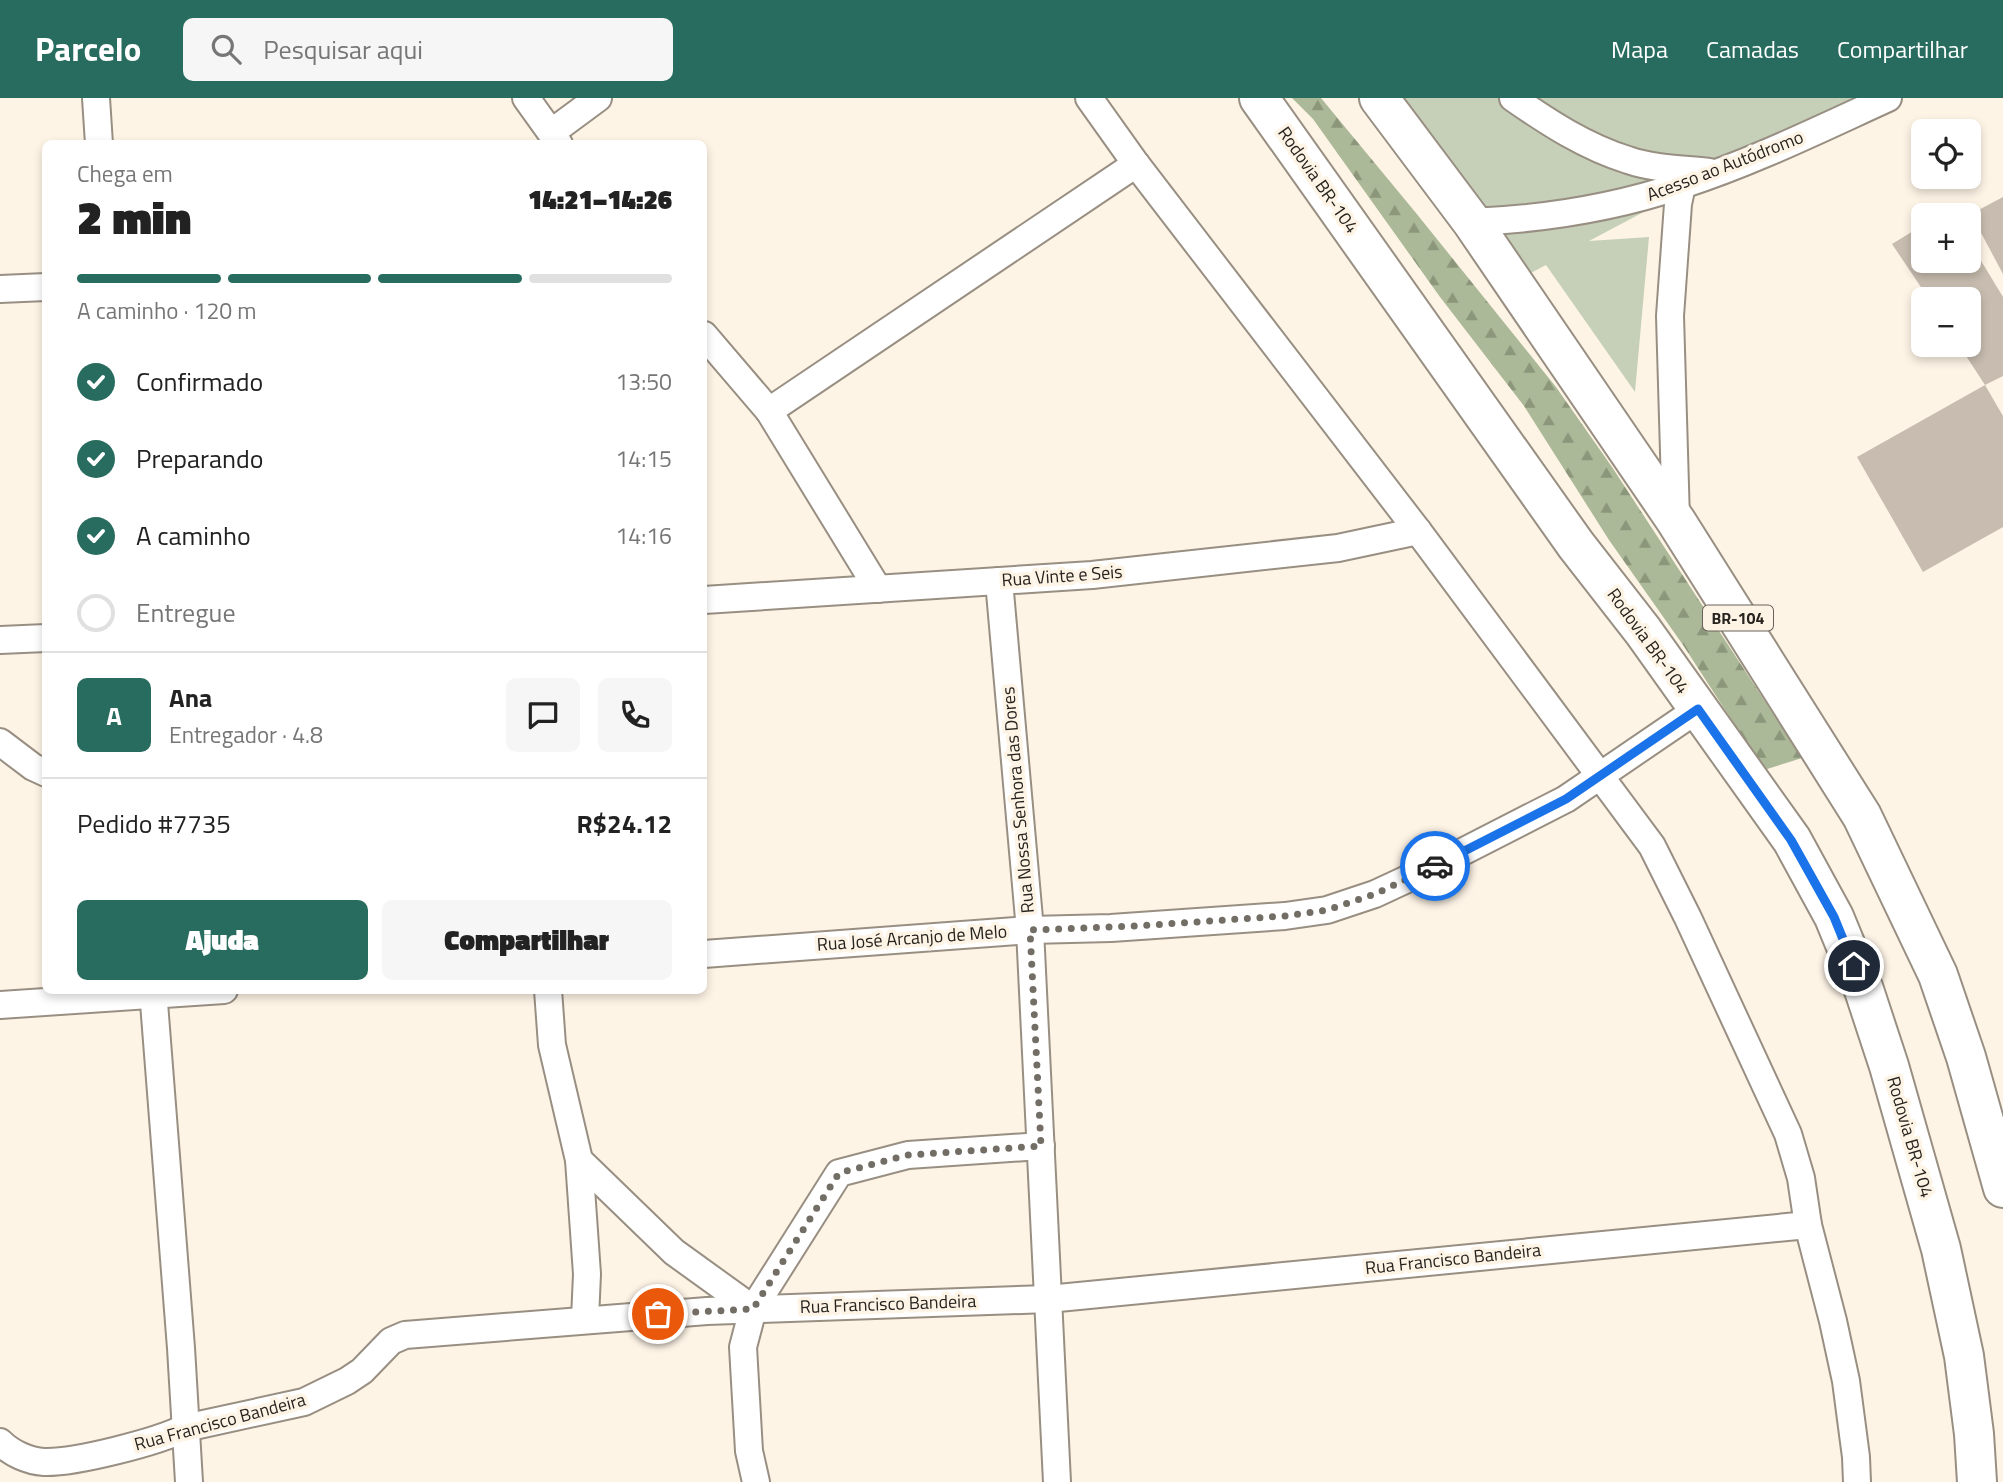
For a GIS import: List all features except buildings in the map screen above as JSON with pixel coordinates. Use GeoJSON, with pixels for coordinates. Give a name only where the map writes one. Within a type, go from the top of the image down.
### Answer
{"type":"FeatureCollection","features":[{"type":"Feature","properties":{"kind":"highway","name":"Rodovia BR-104"},"geometry":{"type":"LineString","coordinates":[[1259,98],[1576,545],[1643,631],[1791,840],[1834,917],[1864,990],[1922,1176],[1941,1249],[1964,1356],[1975,1434],[1977,1482]]}},
{"type":"Feature","properties":{"kind":"highway","name":"BR-104"},"geometry":{"type":"LineString","coordinates":[[1378,98],[1472,222],[1676,522],[1862,816],[1938,975],[1966,1057],[2003,1188]]}},
{"type":"Feature","properties":{"kind":"street"},"geometry":{"type":"LineString","coordinates":[[96,98],[99,140]]}},
{"type":"Feature","properties":{"kind":"street"},"geometry":{"type":"LineString","coordinates":[[526,98],[556,138],[598,98]]}},
{"type":"Feature","properties":{"kind":"street"},"geometry":{"type":"LineString","coordinates":[[1089,98],[1136,164],[1418,531],[1652,846],[1788,1134],[1801,1178],[1808,1225],[1846,1381],[1857,1482]]}},
{"type":"Feature","properties":{"kind":"street"},"geometry":{"type":"LineString","coordinates":[[1513,98],[1563,132],[1629,161],[1715,173]]}},
{"type":"Feature","properties":{"kind":"street","name":"Acesso ao Autódromo"},"geometry":{"type":"LineString","coordinates":[[1472,222],[1550,216],[1633,200],[1682,185],[1766,153],[1888,98]]}},
{"type":"Feature","properties":{"kind":"street"},"geometry":{"type":"LineString","coordinates":[[769,411],[1136,164]]}},
{"type":"Feature","properties":{"kind":"street"},"geometry":{"type":"LineString","coordinates":[[1676,522],[1670,316],[1678,204],[1682,185]]}},
{"type":"Feature","properties":{"kind":"street"},"geometry":{"type":"LineString","coordinates":[[0,289],[42,287]]}},
{"type":"Feature","properties":{"kind":"street"},"geometry":{"type":"LineString","coordinates":[[707,339],[769,411],[878,589]]}},
{"type":"Feature","properties":{"kind":"street","name":"Rua Vinte e Seis"},"geometry":{"type":"LineString","coordinates":[[707,600],[1092,575],[1338,548],[1418,531]]}},
{"type":"Feature","properties":{"kind":"street","name":"Rua Nossa Senhora das Dores"},"geometry":{"type":"LineString","coordinates":[[999,580],[1030,930],[1057,1482]]}},
{"type":"Feature","properties":{"kind":"street"},"geometry":{"type":"LineString","coordinates":[[0,640],[42,638]]}},
{"type":"Feature","properties":{"kind":"street","name":"Rua José Arcanjo de Melo"},"geometry":{"type":"LineString","coordinates":[[707,954],[1030,930],[1285,916],[1327,910],[1375,894],[1566,799],[1698,709]]}},
{"type":"Feature","properties":{"kind":"street"},"geometry":{"type":"LineString","coordinates":[[0,741],[42,771]]}},
{"type":"Feature","properties":{"kind":"street"},"geometry":{"type":"LineString","coordinates":[[0,1004],[139,994]]}},
{"type":"Feature","properties":{"kind":"street"},"geometry":{"type":"LineString","coordinates":[[153,994],[189,1482]]}},
{"type":"Feature","properties":{"kind":"street"},"geometry":{"type":"LineString","coordinates":[[548,994],[552,1045],[579,1160],[587,1274],[585,1319]]}},
{"type":"Feature","properties":{"kind":"street"},"geometry":{"type":"LineString","coordinates":[[756,1482],[750,1451],[743,1347],[753,1309],[839,1173],[908,1155],[1041,1146]]}},
{"type":"Feature","properties":{"kind":"street"},"geometry":{"type":"LineString","coordinates":[[579,1160],[674,1252],[753,1309]]}},
{"type":"Feature","properties":{"kind":"street","name":"Rua Francisco Bandeira"},"geometry":{"type":"LineString","coordinates":[[0,1442],[23,1458],[43,1462],[77,1459],[169,1436],[186,1428],[304,1402],[347,1381],[362,1371],[391,1340],[405,1335],[585,1319],[753,1309],[1048,1299],[1808,1225]]}},
{"type":"Feature","properties":{"kind":"green space"},"geometry":{"type":"Polygon","coordinates":[[[1292,98],[1321,98],[1556,387],[1612,467],[1802,758],[1764,770],[1683,645],[1609,540],[1524,406],[1440,297],[1313,119],[1292,98]]]}},
{"type":"Feature","properties":{"kind":"green space"},"geometry":{"type":"Polygon","coordinates":[[[1374,98],[1859,98],[1589,241],[1649,237],[1635,392],[1546,265],[1510,284],[1374,98]]]}},
{"type":"Feature","properties":{"kind":"way so far"},"geometry":{"type":"LineString","coordinates":[[658,1314],[753,1309],[839,1173],[908,1155],[1041,1146],[1030,930],[1111,928],[1285,916],[1327,910],[1375,894],[1435,866]]}},
{"type":"Feature","properties":{"kind":"route"},"geometry":{"type":"LineString","coordinates":[[1435,866],[1566,799],[1698,709],[1791,840],[1834,917],[1854,966]]}}]}
